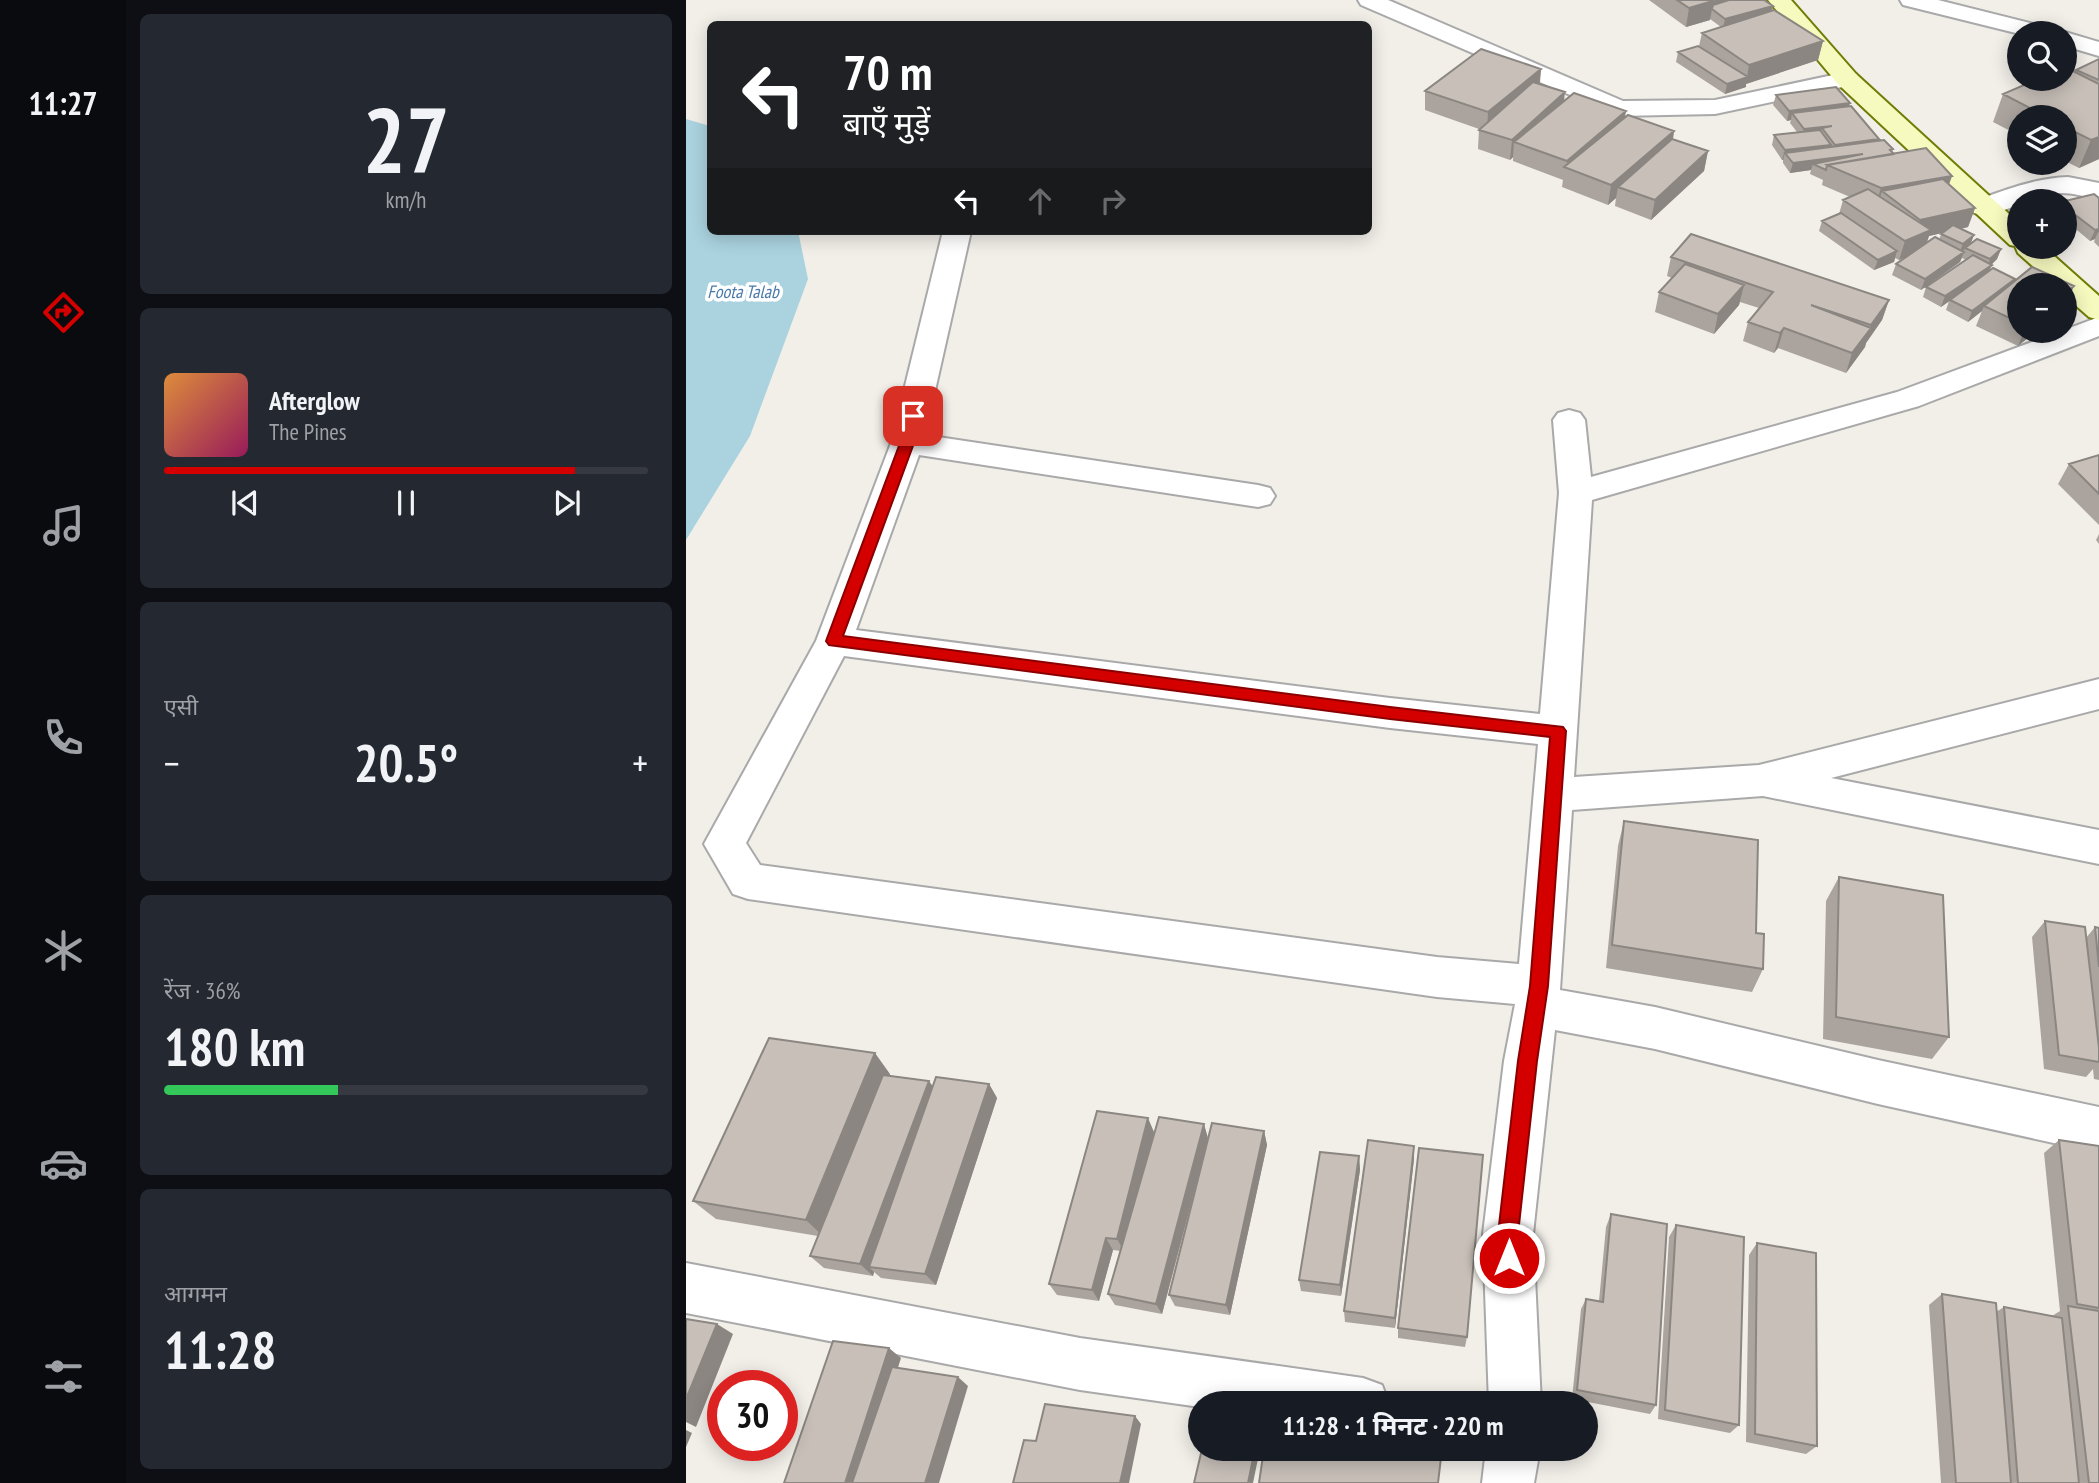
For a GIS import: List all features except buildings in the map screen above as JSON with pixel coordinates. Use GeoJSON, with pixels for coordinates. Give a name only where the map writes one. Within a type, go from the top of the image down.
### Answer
{"type":"FeatureCollection","features":[{"type":"Feature","properties":{"kind":"main road"},"geometry":{"type":"LineString","coordinates":[[1779,0],[1847,79],[2007,228]]}},
{"type":"Feature","properties":{"kind":"main road"},"geometry":{"type":"LineString","coordinates":[[2041,259],[2099,312]]}},
{"type":"Feature","properties":{"kind":"street"},"geometry":{"type":"LineString","coordinates":[[1369,0],[1619,109],[1715,107],[1847,79]]}},
{"type":"Feature","properties":{"kind":"street"},"geometry":{"type":"LineString","coordinates":[[1911,0],[2007,24]]}},
{"type":"Feature","properties":{"kind":"street"},"geometry":{"type":"LineString","coordinates":[[2077,43],[2099,49]]}},
{"type":"Feature","properties":{"kind":"street"},"geometry":{"type":"LineString","coordinates":[[1984,208],[2054,183],[2072,184],[2099,192]]}},
{"type":"Feature","properties":{"kind":"street"},"geometry":{"type":"LineString","coordinates":[[956,235],[907,443],[834,641],[724,844],[748,881],[1437,977],[1538,996],[1655,1028],[1878,1082],[2099,1130]]}},
{"type":"Feature","properties":{"kind":"street"},"geometry":{"type":"LineString","coordinates":[[1576,493],[1908,399],[2099,326]]}},
{"type":"Feature","properties":{"kind":"street"},"geometry":{"type":"LineString","coordinates":[[1514,1391],[1508,1234],[1527,1061],[1538,996],[1576,493],[1569,420]]}},
{"type":"Feature","properties":{"kind":"street"},"geometry":{"type":"LineString","coordinates":[[907,443],[1258,496]]}},
{"type":"Feature","properties":{"kind":"street"},"geometry":{"type":"LineString","coordinates":[[834,641],[1390,713],[1558,731]]}},
{"type":"Feature","properties":{"kind":"street"},"geometry":{"type":"LineString","coordinates":[[1553,795],[1759,781],[2099,694]]}},
{"type":"Feature","properties":{"kind":"street"},"geometry":{"type":"LineString","coordinates":[[1759,781],[2099,847]]}},
{"type":"Feature","properties":{"kind":"street"},"geometry":{"type":"LineString","coordinates":[[686,1288],[1080,1364],[1271,1391]]}},
{"type":"Feature","properties":{"kind":"water","name":"Foota Talab"},"geometry":{"type":"Polygon","coordinates":[[[686,119],[707,125],[707,235],[799,235],[808,279],[750,436],[686,540],[686,119]]]}},
{"type":"Feature","properties":{"kind":"route"},"geometry":{"type":"LineString","coordinates":[[913,416],[907,443],[834,641],[1390,713],[1558,731],[1539,986],[1527,1061],[1508,1234],[1509,1258]]}}]}
